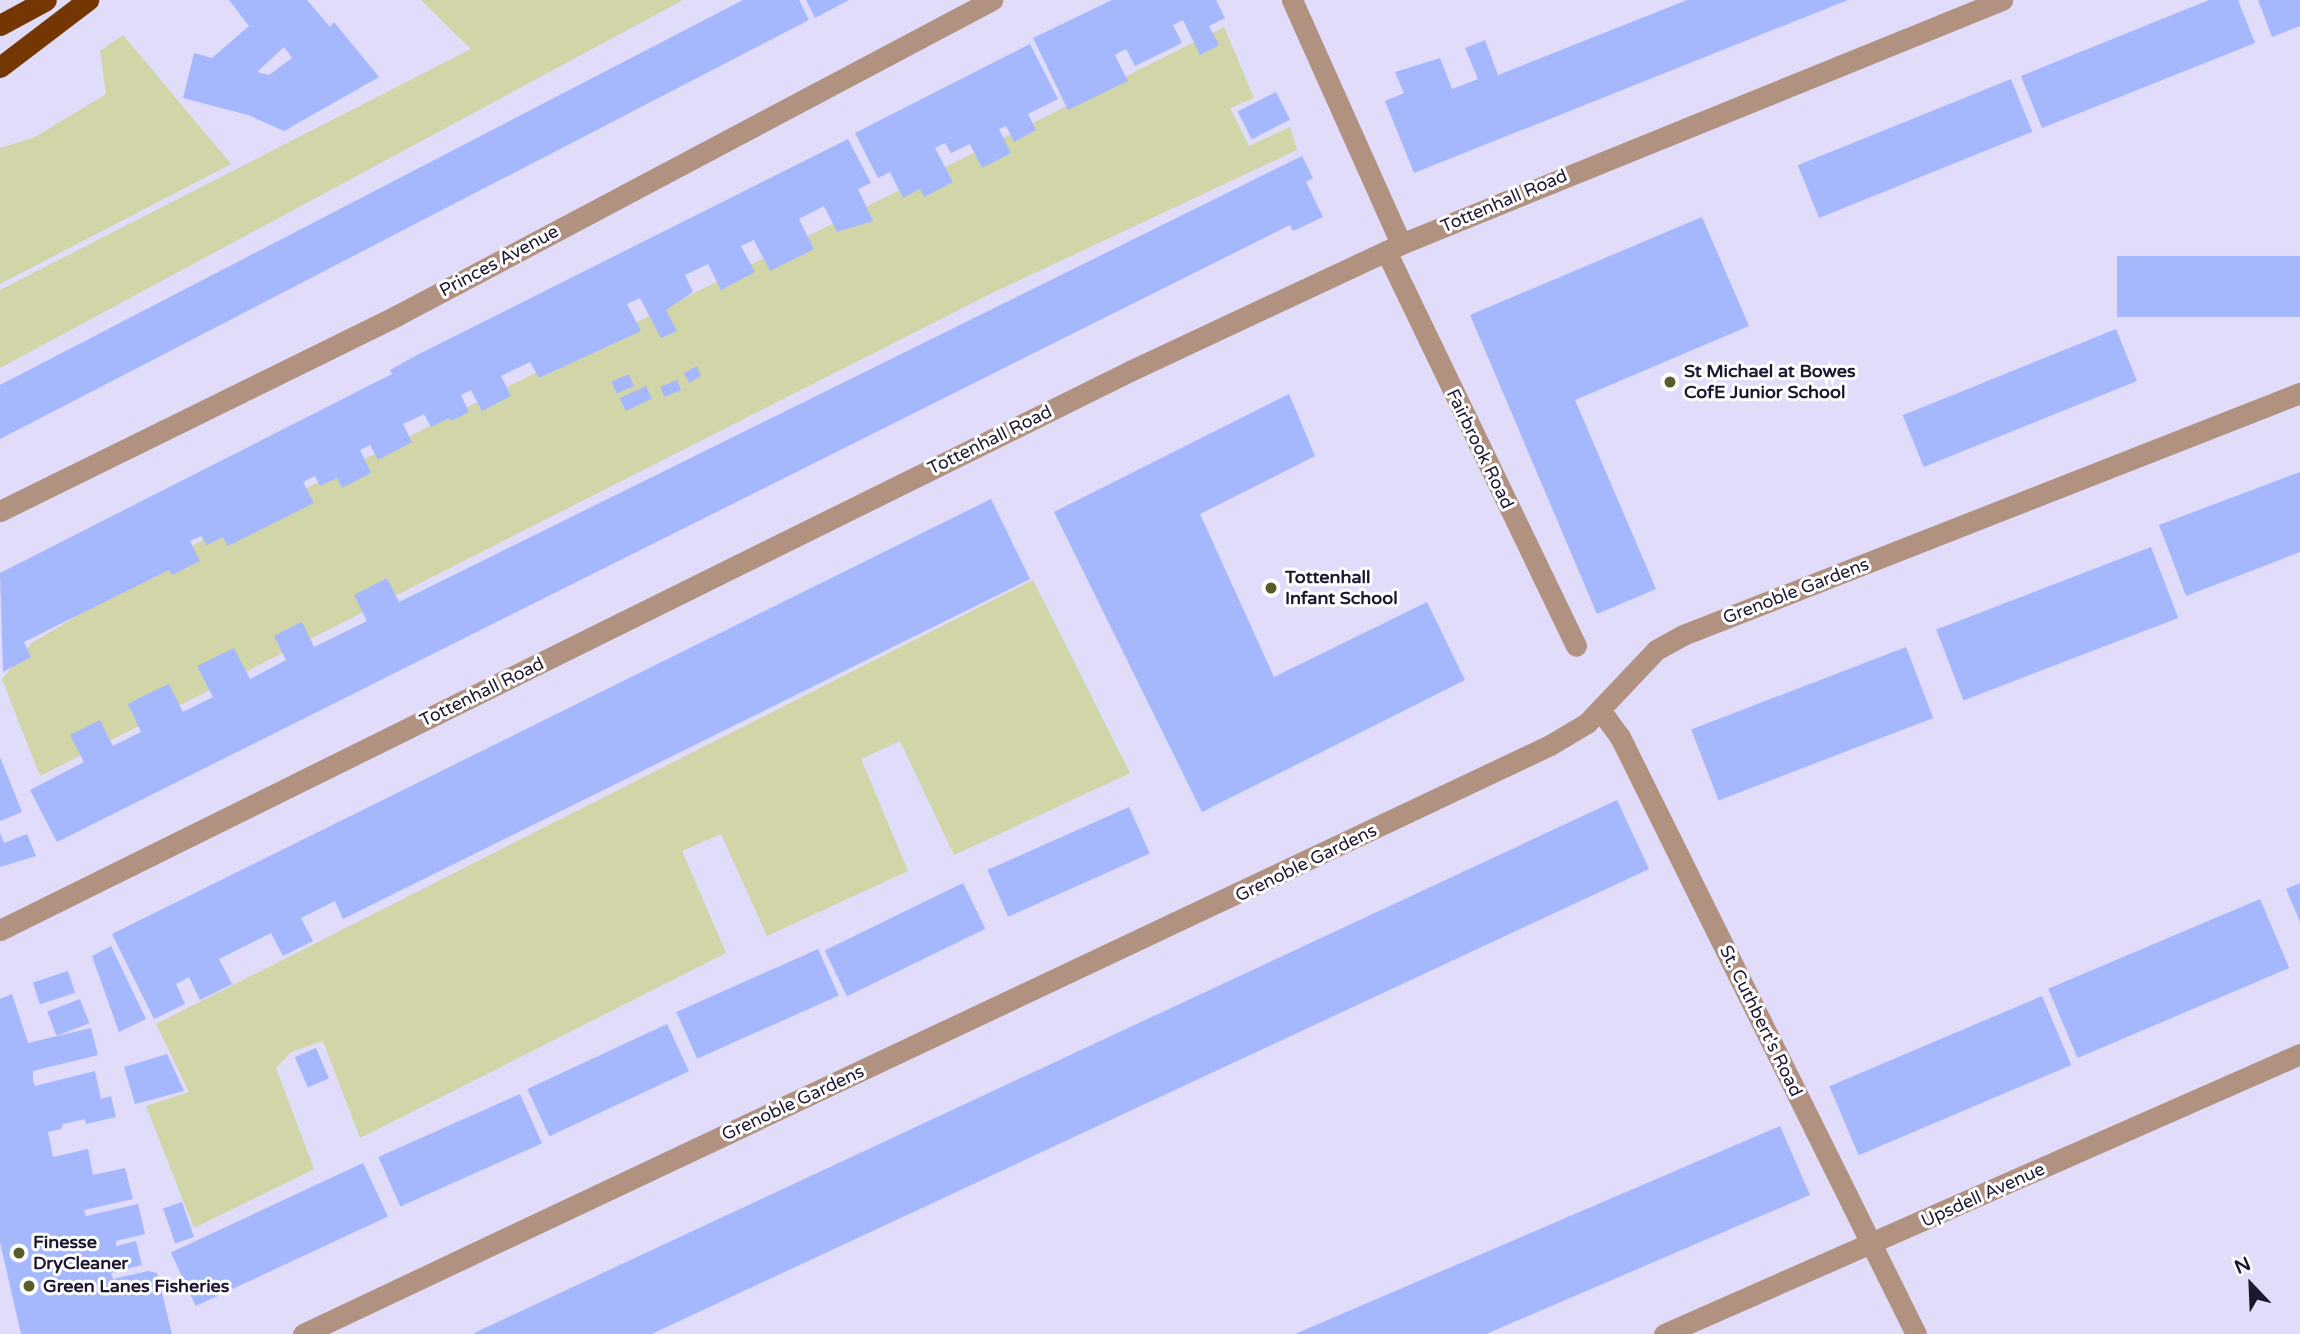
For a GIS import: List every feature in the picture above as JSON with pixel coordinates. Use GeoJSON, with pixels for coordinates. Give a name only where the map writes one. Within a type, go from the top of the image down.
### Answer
{"type":"FeatureCollection","features":[{"type":"Feature","properties":{"kind":"highway"},"geometry":{"type":"LineString","coordinates":[[0,25],[46,0]]}},
{"type":"Feature","properties":{"kind":"highway"},"geometry":{"type":"LineString","coordinates":[[0,67],[88,0]]}},
{"type":"Feature","properties":{"kind":"street","name":"Princes Avenue"},"geometry":{"type":"LineString","coordinates":[[0,511],[397,316],[992,0]]}},
{"type":"Feature","properties":{"kind":"street","name":"Fairbrook Road"},"geometry":{"type":"LineString","coordinates":[[1292,0],[1394,247],[1576,646]]}},
{"type":"Feature","properties":{"kind":"street","name":"Tottenhall Road"},"geometry":{"type":"LineString","coordinates":[[0,930],[1130,370],[1394,247],[2002,0]]}},
{"type":"Feature","properties":{"kind":"street","name":"Grenoble Gardens"},"geometry":{"type":"LineString","coordinates":[[303,1334],[1233,898],[1550,745],[1601,711],[1648,658],[1683,635],[2300,393]]}},
{"type":"Feature","properties":{"kind":"street","name":"St. Cuthbert's Road"},"geometry":{"type":"LineString","coordinates":[[1601,711],[1620,737],[1916,1334]]}},
{"type":"Feature","properties":{"kind":"street","name":"Upsdell Avenue"},"geometry":{"type":"LineString","coordinates":[[1664,1334],[1872,1245],[2300,1054]]}},
{"type":"Feature","properties":{"kind":"green space"},"geometry":{"type":"Polygon","coordinates":[[[421,0],[683,0],[0,368],[0,290],[471,49],[421,0]]]}},
{"type":"Feature","properties":{"kind":"green space"},"geometry":{"type":"Polygon","coordinates":[[[1224,27],[1254,98],[1230,108],[1249,146],[1290,127],[1297,150],[990,294],[40,776],[2,679],[32,643],[197,543],[1224,27]]]}},
{"type":"Feature","properties":{"kind":"green space"},"geometry":{"type":"Polygon","coordinates":[[[123,35],[231,164],[0,284],[0,148],[35,137],[106,94],[100,51],[123,35]]]}},
{"type":"Feature","properties":{"kind":"green space"},"geometry":{"type":"Polygon","coordinates":[[[1033,580],[1130,773],[954,855],[900,741],[861,759],[908,871],[767,936],[721,834],[682,851],[726,953],[360,1138],[323,1041],[291,1052],[276,1068],[314,1169],[194,1228],[146,1106],[189,1092],[156,1024],[1033,580]]]}},
{"type":"Feature","properties":{"kind":"building"},"geometry":{"type":"Polygon","coordinates":[[[229,0],[307,0],[330,27],[334,22],[379,77],[284,131],[248,115],[183,98],[194,53],[212,58],[249,26],[229,0]],[[284,47],[257,72],[269,75],[292,58],[284,47]]]}},
{"type":"Feature","properties":{"kind":"building"},"geometry":{"type":"Polygon","coordinates":[[[743,0],[799,0],[809,20],[0,439],[0,385],[743,0]]]}},
{"type":"Feature","properties":{"kind":"building"},"geometry":{"type":"Polygon","coordinates":[[[806,0],[849,0],[815,18],[806,0]]]}},
{"type":"Feature","properties":{"kind":"building"},"geometry":{"type":"Polygon","coordinates":[[[1112,0],[1216,0],[1225,18],[1209,26],[1219,45],[1200,55],[1183,20],[1173,25],[1182,43],[1135,66],[1126,49],[1115,55],[1128,81],[1068,110],[1033,38],[1112,0]]]}},
{"type":"Feature","properties":{"kind":"building"},"geometry":{"type":"Polygon","coordinates":[[[1687,0],[1848,0],[1414,173],[1385,101],[1404,93],[1395,72],[1440,58],[1452,89],[1478,79],[1465,48],[1485,40],[1498,75],[1687,0]]]}},
{"type":"Feature","properties":{"kind":"building"},"geometry":{"type":"Polygon","coordinates":[[[2209,0],[2238,0],[2255,43],[2042,128],[2021,76],[2209,0]]]}},
{"type":"Feature","properties":{"kind":"building"},"geometry":{"type":"Polygon","coordinates":[[[2258,0],[2300,0],[2300,26],[2272,37],[2258,0]]]}},
{"type":"Feature","properties":{"kind":"building"},"geometry":{"type":"Polygon","coordinates":[[[1030,44],[1058,99],[1028,114],[1036,130],[1014,142],[1006,126],[999,129],[1011,153],[982,168],[970,144],[951,153],[945,143],[935,148],[953,182],[924,197],[920,189],[903,198],[890,172],[878,178],[855,133],[1030,44]]]}},
{"type":"Feature","properties":{"kind":"building"},"geometry":{"type":"Polygon","coordinates":[[[2011,79],[2032,132],[1819,218],[1798,165],[2011,79]]]}},
{"type":"Feature","properties":{"kind":"building"},"geometry":{"type":"Polygon","coordinates":[[[1276,92],[1290,120],[1252,139],[1238,112],[1276,92]]]}},
{"type":"Feature","properties":{"kind":"building"},"geometry":{"type":"Polygon","coordinates":[[[848,139],[871,183],[858,189],[873,221],[837,232],[824,206],[799,219],[814,249],[770,271],[754,240],[741,246],[755,272],[721,290],[708,264],[685,275],[693,292],[666,310],[677,331],[661,338],[640,298],[627,304],[641,331],[539,378],[530,362],[501,376],[511,396],[482,411],[471,390],[461,395],[469,412],[451,421],[449,418],[431,427],[424,414],[403,424],[412,442],[378,460],[370,445],[360,450],[371,473],[342,488],[337,478],[320,486],[315,476],[303,482],[314,503],[228,546],[223,537],[207,545],[201,536],[190,541],[200,561],[172,575],[169,570],[24,642],[31,657],[3,672],[0,573],[392,374],[390,370],[417,355],[848,139]]]}},
{"type":"Feature","properties":{"kind":"building"},"geometry":{"type":"Polygon","coordinates":[[[1302,156],[1313,178],[1306,182],[1323,217],[1293,231],[1290,225],[57,842],[30,790],[84,762],[70,735],[100,720],[113,746],[141,732],[128,704],[153,691],[169,684],[183,712],[213,697],[197,666],[234,648],[250,679],[286,660],[274,636],[289,628],[302,622],[314,647],[367,621],[354,595],[387,578],[399,602],[1302,156]]]}},
{"type":"Feature","properties":{"kind":"building"},"geometry":{"type":"Polygon","coordinates":[[[1702,217],[1749,326],[1575,400],[1656,589],[1597,614],[1470,315],[1702,217]]]}},
{"type":"Feature","properties":{"kind":"building"},"geometry":{"type":"Polygon","coordinates":[[[2117,256],[2300,256],[2300,317],[2117,317],[2117,256]]]}},
{"type":"Feature","properties":{"kind":"building"},"geometry":{"type":"Polygon","coordinates":[[[2116,329],[2137,381],[1924,467],[1903,415],[2116,329]]]}},
{"type":"Feature","properties":{"kind":"building"},"geometry":{"type":"Polygon","coordinates":[[[697,366],[701,376],[689,383],[684,373],[697,366]]]}},
{"type":"Feature","properties":{"kind":"building"},"geometry":{"type":"Polygon","coordinates":[[[629,374],[634,386],[617,393],[612,381],[629,374]]]}},
{"type":"Feature","properties":{"kind":"building"},"geometry":{"type":"Polygon","coordinates":[[[677,380],[681,390],[664,397],[660,387],[677,380]]]}},
{"type":"Feature","properties":{"kind":"building"},"geometry":{"type":"Polygon","coordinates":[[[646,386],[652,399],[626,411],[620,398],[646,386]]]}},
{"type":"Feature","properties":{"kind":"building"},"geometry":{"type":"Polygon","coordinates":[[[1289,394],[1315,456],[1200,514],[1274,677],[1427,602],[1465,680],[1202,812],[1054,512],[1289,394]]]}},
{"type":"Feature","properties":{"kind":"building"},"geometry":{"type":"Polygon","coordinates":[[[2300,472],[2300,552],[2186,596],[2159,525],[2300,472]]]}},
{"type":"Feature","properties":{"kind":"building"},"geometry":{"type":"Polygon","coordinates":[[[991,499],[1030,579],[343,919],[335,901],[301,918],[313,941],[283,956],[271,933],[219,959],[232,984],[200,1000],[189,977],[176,984],[185,1004],[154,1019],[112,934],[991,499]]]}},
{"type":"Feature","properties":{"kind":"building"},"geometry":{"type":"Polygon","coordinates":[[[2151,547],[2178,618],[1964,700],[1936,629],[2151,547]]]}},
{"type":"Feature","properties":{"kind":"building"},"geometry":{"type":"Polygon","coordinates":[[[1906,647],[1933,718],[1719,800],[1691,729],[1906,647]]]}},
{"type":"Feature","properties":{"kind":"building"},"geometry":{"type":"Polygon","coordinates":[[[0,757],[22,812],[0,821],[0,757]]]}},
{"type":"Feature","properties":{"kind":"building"},"geometry":{"type":"Polygon","coordinates":[[[1617,800],[1649,869],[652,1334],[474,1333],[1617,800]]]}},
{"type":"Feature","properties":{"kind":"building"},"geometry":{"type":"Polygon","coordinates":[[[1129,807],[1150,854],[1008,917],[987,870],[1129,807]]]}},
{"type":"Feature","properties":{"kind":"building"},"geometry":{"type":"Polygon","coordinates":[[[0,833],[4,843],[27,834],[36,856],[0,867],[0,833]]]}},
{"type":"Feature","properties":{"kind":"building"},"geometry":{"type":"Polygon","coordinates":[[[963,883],[985,929],[847,996],[825,951],[963,883]]]}},
{"type":"Feature","properties":{"kind":"building"},"geometry":{"type":"Polygon","coordinates":[[[2300,883],[2300,922],[2286,889],[2300,883]]]}},
{"type":"Feature","properties":{"kind":"building"},"geometry":{"type":"Polygon","coordinates":[[[2260,899],[2289,968],[2078,1058],[2048,989],[2260,899]]]}},
{"type":"Feature","properties":{"kind":"building"},"geometry":{"type":"Polygon","coordinates":[[[111,946],[146,1019],[119,1032],[92,956],[111,946]]]}},
{"type":"Feature","properties":{"kind":"building"},"geometry":{"type":"Polygon","coordinates":[[[818,949],[839,996],[697,1059],[676,1012],[818,949]]]}},
{"type":"Feature","properties":{"kind":"building"},"geometry":{"type":"Polygon","coordinates":[[[68,971],[75,993],[40,1004],[33,982],[68,971]]]}},
{"type":"Feature","properties":{"kind":"building"},"geometry":{"type":"Polygon","coordinates":[[[12,994],[28,1043],[91,1028],[98,1055],[33,1071],[33,1081],[35,1086],[95,1071],[101,1099],[111,1096],[116,1117],[86,1124],[85,1119],[63,1124],[61,1129],[48,1132],[53,1157],[88,1149],[93,1175],[125,1168],[133,1199],[84,1210],[86,1216],[138,1204],[145,1234],[116,1241],[116,1246],[136,1241],[142,1265],[111,1273],[113,1279],[148,1271],[157,1273],[172,1334],[21,1334],[0,1242],[0,999],[12,994]]]}},
{"type":"Feature","properties":{"kind":"building"},"geometry":{"type":"Polygon","coordinates":[[[2042,996],[2071,1065],[1859,1155],[1829,1086],[2042,996]]]}},
{"type":"Feature","properties":{"kind":"building"},"geometry":{"type":"Polygon","coordinates":[[[80,999],[89,1023],[57,1036],[47,1012],[80,999]]]}},
{"type":"Feature","properties":{"kind":"building"},"geometry":{"type":"Polygon","coordinates":[[[667,1024],[689,1071],[549,1136],[527,1089],[667,1024]]]}},
{"type":"Feature","properties":{"kind":"building"},"geometry":{"type":"Polygon","coordinates":[[[316,1048],[329,1078],[308,1087],[295,1057],[316,1048]]]}},
{"type":"Feature","properties":{"kind":"building"},"geometry":{"type":"Polygon","coordinates":[[[167,1054],[184,1091],[135,1104],[124,1067],[167,1054]]]}},
{"type":"Feature","properties":{"kind":"building"},"geometry":{"type":"Polygon","coordinates":[[[520,1094],[542,1143],[400,1206],[378,1157],[520,1094]]]}},
{"type":"Feature","properties":{"kind":"building"},"geometry":{"type":"Polygon","coordinates":[[[1780,1126],[1810,1195],[1486,1334],[1295,1334],[1780,1126]]]}},
{"type":"Feature","properties":{"kind":"building"},"geometry":{"type":"Polygon","coordinates":[[[363,1163],[388,1216],[196,1306],[171,1253],[363,1163]]]}},
{"type":"Feature","properties":{"kind":"building"},"geometry":{"type":"Polygon","coordinates":[[[182,1202],[194,1237],[175,1243],[163,1209],[182,1202]]]}},
{"type":"Feature","properties":{"kind":"place","name":"St Michael at Bowes CofE Junior School"},"geometry":{"type":"Point","coordinates":[1670,382]}},
{"type":"Feature","properties":{"kind":"place","name":"Tottenhall Infant School"},"geometry":{"type":"Point","coordinates":[1271,588]}},
{"type":"Feature","properties":{"kind":"place","name":"Finesse DryCleaner"},"geometry":{"type":"Point","coordinates":[19,1253]}},
{"type":"Feature","properties":{"kind":"place","name":"Green Lanes Fisheries"},"geometry":{"type":"Point","coordinates":[29,1286]}}]}
